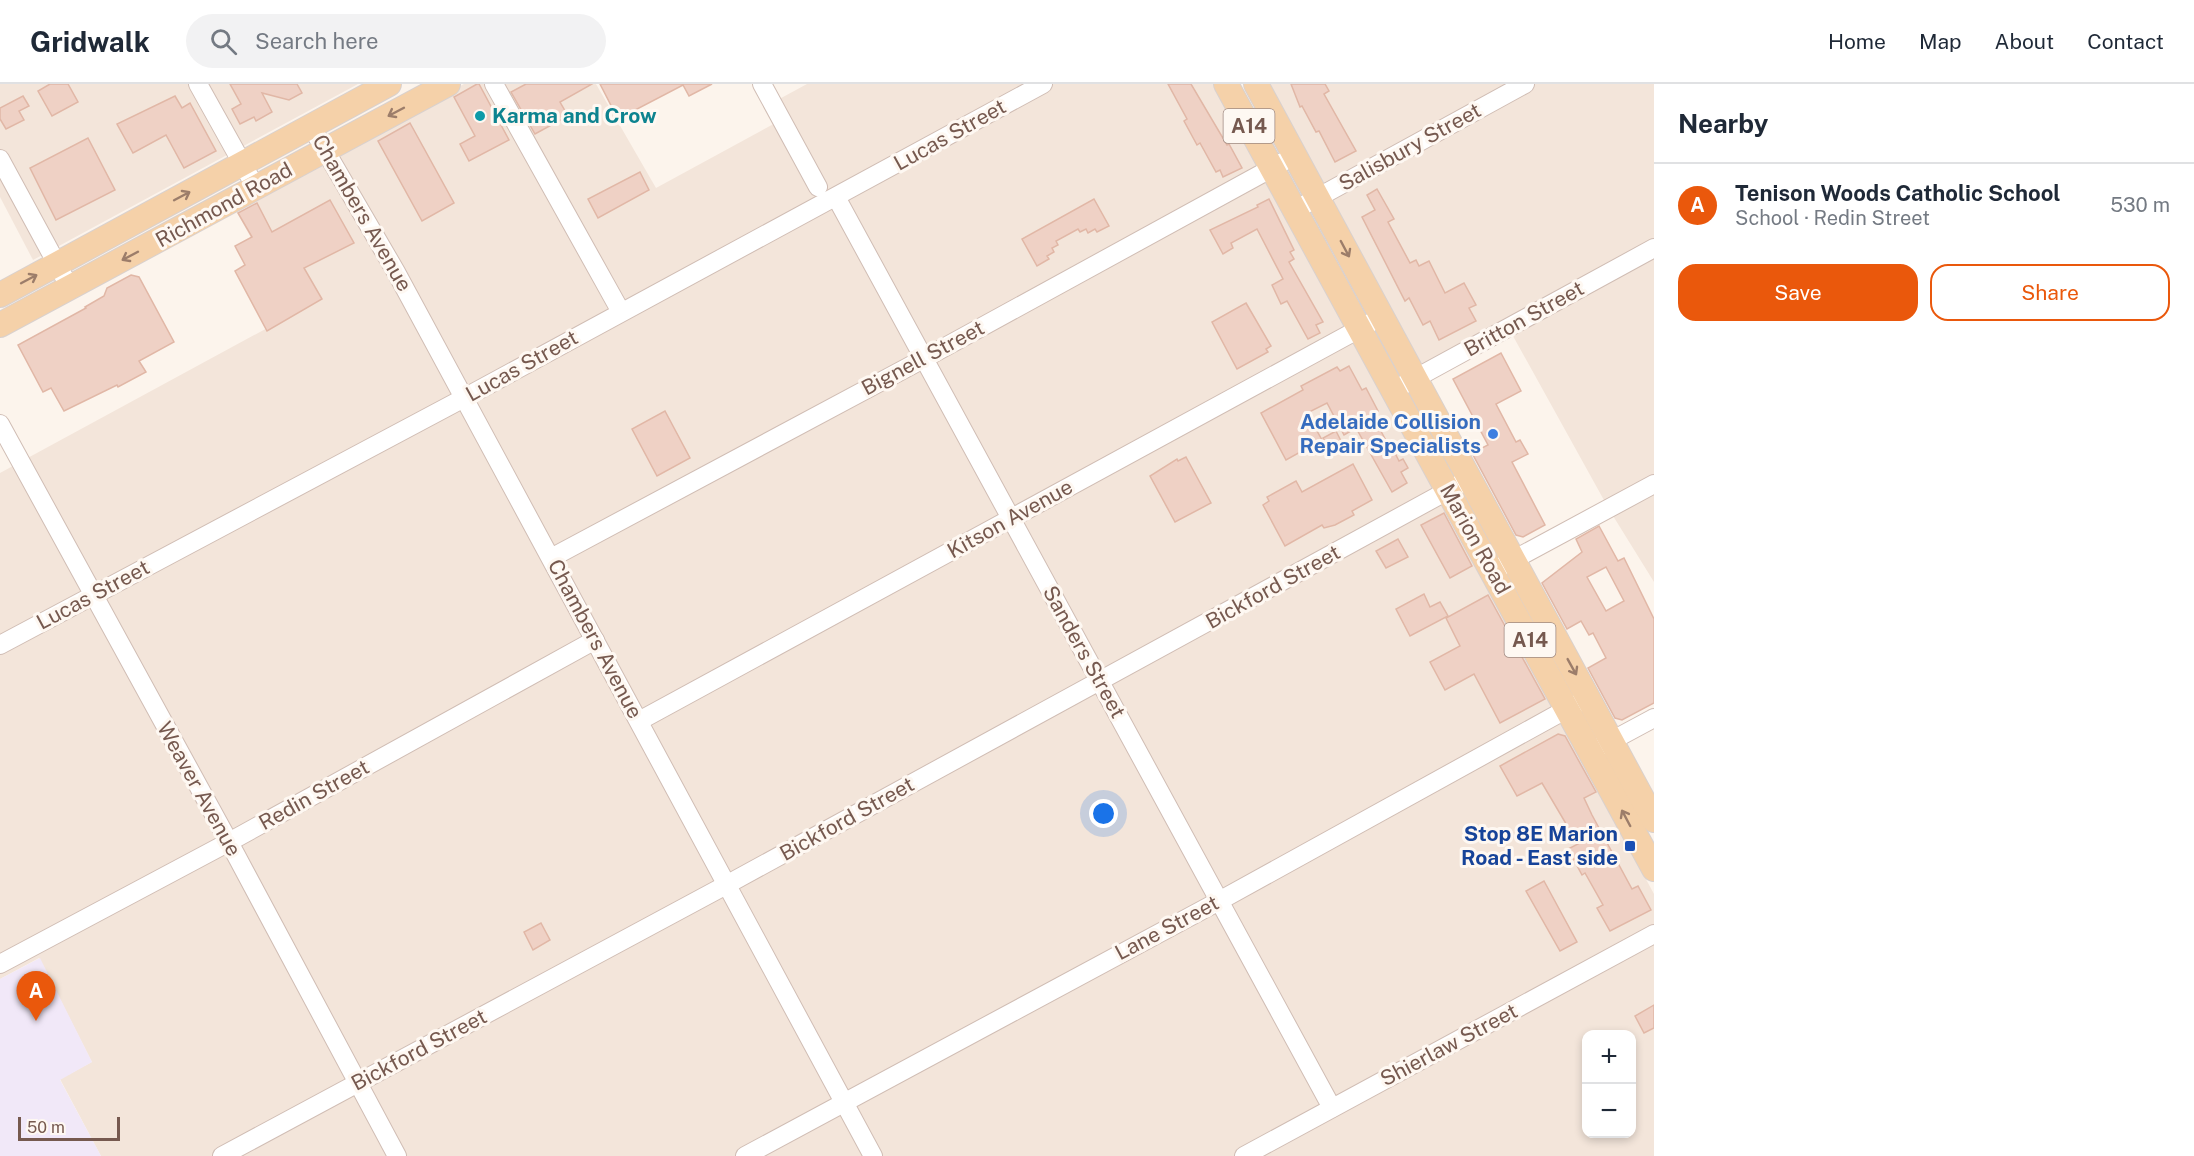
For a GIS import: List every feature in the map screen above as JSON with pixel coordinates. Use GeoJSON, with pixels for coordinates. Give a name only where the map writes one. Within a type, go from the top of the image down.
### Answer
{"type":"FeatureCollection","features":[{"type":"Feature","properties":{"kind":"main road","name":"Richmond Road"},"geometry":{"type":"LineString","coordinates":[[0,295],[388,84]]}},
{"type":"Feature","properties":{"kind":"main road","name":"Marion Road"},"geometry":{"type":"LineString","coordinates":[[1226,84],[1360,328],[1404,384],[1578,703],[1601,747],[1654,869]]}},
{"type":"Feature","properties":{"kind":"main road","name":"Marion Road"},"geometry":{"type":"LineString","coordinates":[[1256,84],[1381,317],[1404,384]]}},
{"type":"Feature","properties":{"kind":"main road","name":"Richmond Road"},"geometry":{"type":"LineString","coordinates":[[0,325],[442,85]]}},
{"type":"Feature","properties":{"kind":"main road","name":"Marion Road"},"geometry":{"type":"LineString","coordinates":[[1601,747],[1654,820]]}},
{"type":"Feature","properties":{"kind":"street"},"geometry":{"type":"LineString","coordinates":[[198,84],[256,188]]}},
{"type":"Feature","properties":{"kind":"street"},"geometry":{"type":"LineString","coordinates":[[494,84],[621,312]]}},
{"type":"Feature","properties":{"kind":"street"},"geometry":{"type":"LineString","coordinates":[[762,84],[818,187]]}},
{"type":"Feature","properties":{"kind":"street","name":"Lucas Street"},"geometry":{"type":"LineString","coordinates":[[0,645],[464,398],[1043,84]]}},
{"type":"Feature","properties":{"kind":"street","name":"Salisbury Street"},"geometry":{"type":"LineString","coordinates":[[1295,210],[1525,84]]}},
{"type":"Feature","properties":{"kind":"street","name":"Chambers Avenue"},"geometry":{"type":"LineString","coordinates":[[311,126],[396,272],[873,1156]]}},
{"type":"Feature","properties":{"kind":"street","name":"Bignell Street"},"geometry":{"type":"LineString","coordinates":[[551,558],[926,358],[1294,156]]}},
{"type":"Feature","properties":{"kind":"street"},"geometry":{"type":"LineString","coordinates":[[0,159],[70,288]]}},
{"type":"Feature","properties":{"kind":"street","name":"Sanders Street"},"geometry":{"type":"LineString","coordinates":[[836,196],[1332,1108]]}},
{"type":"Feature","properties":{"kind":"street","name":"Britton Street"},"geometry":{"type":"LineString","coordinates":[[1404,384],[1654,248]]}},
{"type":"Feature","properties":{"kind":"street","name":"Kitson Avenue"},"geometry":{"type":"LineString","coordinates":[[639,721],[1381,317]]}},
{"type":"Feature","properties":{"kind":"street","name":"Weaver Avenue"},"geometry":{"type":"LineString","coordinates":[[0,424],[229,842],[397,1156]]}},
{"type":"Feature","properties":{"kind":"street"},"geometry":{"type":"LineString","coordinates":[[1503,566],[1654,484]]}},
{"type":"Feature","properties":{"kind":"street","name":"Bickford Street"},"geometry":{"type":"LineString","coordinates":[[222,1156],[728,884],[1459,485]]}},
{"type":"Feature","properties":{"kind":"street","name":"Redin Street"},"geometry":{"type":"LineString","coordinates":[[0,964],[229,842],[595,640]]}},
{"type":"Feature","properties":{"kind":"street","name":"Lane Street"},"geometry":{"type":"LineString","coordinates":[[745,1156],[1219,901],[1578,703]]}},
{"type":"Feature","properties":{"kind":"street"},"geometry":{"type":"LineString","coordinates":[[1601,747],[1654,718]]}},
{"type":"Feature","properties":{"kind":"street","name":"Shierlaw Street"},"geometry":{"type":"LineString","coordinates":[[1244,1156],[1654,934]]}},
{"type":"Feature","properties":{"kind":"shaded area"},"geometry":{"type":"Polygon","coordinates":[[[0,84],[358,84],[33,260],[0,197],[0,84]]]}},
{"type":"Feature","properties":{"kind":"shaded area"},"geometry":{"type":"Polygon","coordinates":[[[464,84],[596,84],[656,188],[781,120],[772,103],[807,84],[1215,84],[1654,894],[1654,1156],[101,1156],[60,1079],[92,1062],[39,958],[0,979],[0,473],[293,314],[235,209],[464,84]]]}},
{"type":"Feature","properties":{"kind":"shaded area"},"geometry":{"type":"Polygon","coordinates":[[[1258,84],[1654,84],[1654,582],[1610,511],[1508,327],[1415,377],[1258,84]]]}},
{"type":"Feature","properties":{"kind":"shaded area"},"geometry":{"type":"Polygon","coordinates":[[[40,958],[92,1062],[60,1080],[101,1156],[0,1156],[0,979],[40,958]]]}},
{"type":"Feature","properties":{"kind":"building"},"geometry":{"type":"Polygon","coordinates":[[[50,84],[68,84],[78,102],[52,116],[38,91],[50,84]]]}},
{"type":"Feature","properties":{"kind":"building"},"geometry":{"type":"Polygon","coordinates":[[[230,84],[297,84],[302,93],[289,100],[262,93],[272,112],[256,121],[254,117],[240,124],[232,109],[241,104],[230,84]]]}},
{"type":"Feature","properties":{"kind":"building","name":"Karma and Crow"},"geometry":{"type":"Polygon","coordinates":[[[477,84],[509,140],[469,161],[460,144],[475,136],[454,97],[477,84]]]}},
{"type":"Feature","properties":{"kind":"building"},"geometry":{"type":"Polygon","coordinates":[[[526,84],[592,84],[560,102],[568,116],[535,134],[511,92],[526,84]]]}},
{"type":"Feature","properties":{"kind":"building"},"geometry":{"type":"Polygon","coordinates":[[[600,84],[712,84],[689,96],[683,85],[618,119],[600,84]]]}},
{"type":"Feature","properties":{"kind":"building"},"geometry":{"type":"Polygon","coordinates":[[[1168,84],[1191,84],[1242,168],[1223,177],[1220,170],[1216,172],[1200,143],[1197,145],[1184,121],[1187,119],[1168,84]]]}},
{"type":"Feature","properties":{"kind":"building"},"geometry":{"type":"Polygon","coordinates":[[[1291,84],[1325,84],[1329,91],[1324,94],[1356,151],[1335,162],[1319,131],[1316,132],[1302,106],[1300,107],[1291,84]]]}},
{"type":"Feature","properties":{"kind":"building"},"geometry":{"type":"Polygon","coordinates":[[[23,96],[29,106],[19,111],[24,120],[6,129],[0,119],[0,108],[23,96]]]}},
{"type":"Feature","properties":{"kind":"building"},"geometry":{"type":"Polygon","coordinates":[[[175,96],[182,108],[190,103],[216,151],[184,168],[166,135],[133,153],[117,124],[175,96]]]}},
{"type":"Feature","properties":{"kind":"building"},"geometry":{"type":"Polygon","coordinates":[[[410,123],[454,203],[422,221],[378,141],[410,123]]]}},
{"type":"Feature","properties":{"kind":"building"},"geometry":{"type":"Polygon","coordinates":[[[88,138],[115,190],[56,220],[30,168],[88,138]]]}},
{"type":"Feature","properties":{"kind":"building"},"geometry":{"type":"Polygon","coordinates":[[[640,172],[649,190],[598,218],[588,199],[640,172]]]}},
{"type":"Feature","properties":{"kind":"building"},"geometry":{"type":"Polygon","coordinates":[[[1377,189],[1394,219],[1388,222],[1410,263],[1416,260],[1419,266],[1429,261],[1445,293],[1464,283],[1476,305],[1469,308],[1476,321],[1439,340],[1430,321],[1423,325],[1409,298],[1405,301],[1362,217],[1375,210],[1367,195],[1377,189]]]}},
{"type":"Feature","properties":{"kind":"building"},"geometry":{"type":"Polygon","coordinates":[[[1094,199],[1109,226],[1097,232],[1095,229],[1088,233],[1086,229],[1080,232],[1078,229],[1056,241],[1058,245],[1052,248],[1054,252],[1047,256],[1049,259],[1037,266],[1022,239],[1094,199]]]}},
{"type":"Feature","properties":{"kind":"building"},"geometry":{"type":"Polygon","coordinates":[[[1269,199],[1294,250],[1290,252],[1294,259],[1289,262],[1323,322],[1316,325],[1320,333],[1308,339],[1287,301],[1281,304],[1272,285],[1283,279],[1257,229],[1231,243],[1233,248],[1223,254],[1210,230],[1258,207],[1257,205],[1269,199]]]}},
{"type":"Feature","properties":{"kind":"building"},"geometry":{"type":"Polygon","coordinates":[[[330,200],[354,243],[304,268],[322,299],[267,331],[235,271],[245,265],[235,246],[252,237],[238,213],[257,203],[272,232],[330,200]]]}},
{"type":"Feature","properties":{"kind":"building"},"geometry":{"type":"Polygon","coordinates":[[[131,275],[139,277],[174,342],[139,361],[146,372],[64,411],[51,388],[43,392],[18,345],[86,308],[104,296],[107,288],[131,275]]]}},
{"type":"Feature","properties":{"kind":"building"},"geometry":{"type":"Polygon","coordinates":[[[1246,303],[1271,346],[1266,349],[1268,352],[1237,369],[1212,322],[1246,303]]]}},
{"type":"Feature","properties":{"kind":"building"},"geometry":{"type":"Polygon","coordinates":[[[1501,353],[1521,391],[1496,404],[1516,442],[1520,440],[1528,454],[1512,462],[1545,525],[1523,537],[1516,535],[1472,453],[1488,445],[1453,379],[1501,353]]]}},
{"type":"Feature","properties":{"kind":"building"},"geometry":{"type":"Polygon","coordinates":[[[1349,366],[1362,390],[1366,388],[1378,411],[1375,413],[1380,423],[1377,424],[1388,444],[1390,443],[1399,461],[1403,459],[1408,468],[1401,472],[1407,483],[1392,492],[1356,428],[1344,435],[1327,403],[1307,413],[1322,440],[1286,460],[1261,413],[1303,390],[1301,386],[1337,367],[1340,371],[1349,366]]]}},
{"type":"Feature","properties":{"kind":"building"},"geometry":{"type":"Polygon","coordinates":[[[665,411],[690,458],[657,476],[632,429],[665,411]]]}},
{"type":"Feature","properties":{"kind":"building"},"geometry":{"type":"Polygon","coordinates":[[[1336,431],[1342,443],[1329,450],[1323,438],[1336,431]]]}},
{"type":"Feature","properties":{"kind":"building"},"geometry":{"type":"Polygon","coordinates":[[[1186,457],[1211,503],[1175,522],[1150,476],[1177,459],[1178,461],[1186,457]]]}},
{"type":"Feature","properties":{"kind":"building"},"geometry":{"type":"Polygon","coordinates":[[[1353,464],[1372,500],[1352,511],[1354,515],[1335,525],[1324,528],[1322,525],[1285,546],[1263,505],[1269,501],[1267,497],[1296,481],[1302,492],[1353,464]]]}},
{"type":"Feature","properties":{"kind":"building"},"geometry":{"type":"Polygon","coordinates":[[[1444,513],[1472,566],[1450,578],[1421,525],[1444,513]]]}},
{"type":"Feature","properties":{"kind":"building"},"geometry":{"type":"Polygon","coordinates":[[[1599,526],[1618,561],[1624,558],[1654,619],[1654,703],[1622,720],[1615,718],[1588,668],[1606,658],[1593,633],[1589,635],[1581,621],[1567,629],[1542,583],[1582,552],[1576,539],[1599,526]],[[1606,567],[1587,577],[1606,611],[1624,601],[1606,567]]]}},
{"type":"Feature","properties":{"kind":"building"},"geometry":{"type":"Polygon","coordinates":[[[1398,539],[1408,557],[1386,568],[1376,551],[1398,539]]]}},
{"type":"Feature","properties":{"kind":"building"},"geometry":{"type":"Polygon","coordinates":[[[1424,594],[1430,607],[1440,602],[1448,616],[1410,636],[1396,609],[1424,594]]]}},
{"type":"Feature","properties":{"kind":"building"},"geometry":{"type":"Polygon","coordinates":[[[1488,595],[1545,699],[1500,723],[1474,674],[1445,690],[1430,662],[1460,646],[1446,618],[1488,595]]]}},
{"type":"Feature","properties":{"kind":"building"},"geometry":{"type":"Polygon","coordinates":[[[1558,734],[1565,736],[1596,792],[1584,798],[1592,815],[1632,889],[1638,886],[1651,910],[1610,931],[1597,908],[1603,905],[1585,873],[1582,875],[1568,849],[1578,844],[1542,783],[1517,796],[1500,766],[1558,734]]]}},
{"type":"Feature","properties":{"kind":"building"},"geometry":{"type":"Polygon","coordinates":[[[1544,881],[1577,942],[1560,951],[1526,891],[1544,881]]]}},
{"type":"Feature","properties":{"kind":"building"},"geometry":{"type":"Polygon","coordinates":[[[541,923],[550,940],[533,950],[524,932],[541,923]]]}},
{"type":"Feature","properties":{"kind":"building"},"geometry":{"type":"Polygon","coordinates":[[[1654,1005],[1654,1028],[1644,1033],[1635,1016],[1654,1005]]]}},
{"type":"Feature","properties":{"kind":"place","name":"Karma and Crow"},"geometry":{"type":"Point","coordinates":[480,116]}},
{"type":"Feature","properties":{"kind":"place","name":"Adelaide Collision Repair Specialists"},"geometry":{"type":"Point","coordinates":[1493,434]}},
{"type":"Feature","properties":{"kind":"place","name":"Stop 8E Marion Road - East side"},"geometry":{"type":"Point","coordinates":[1630,846]}},
{"type":"Feature","properties":{"kind":"place","name":"Tenison Woods Catholic School"},"geometry":{"type":"Point","coordinates":[36,1021]}}]}
